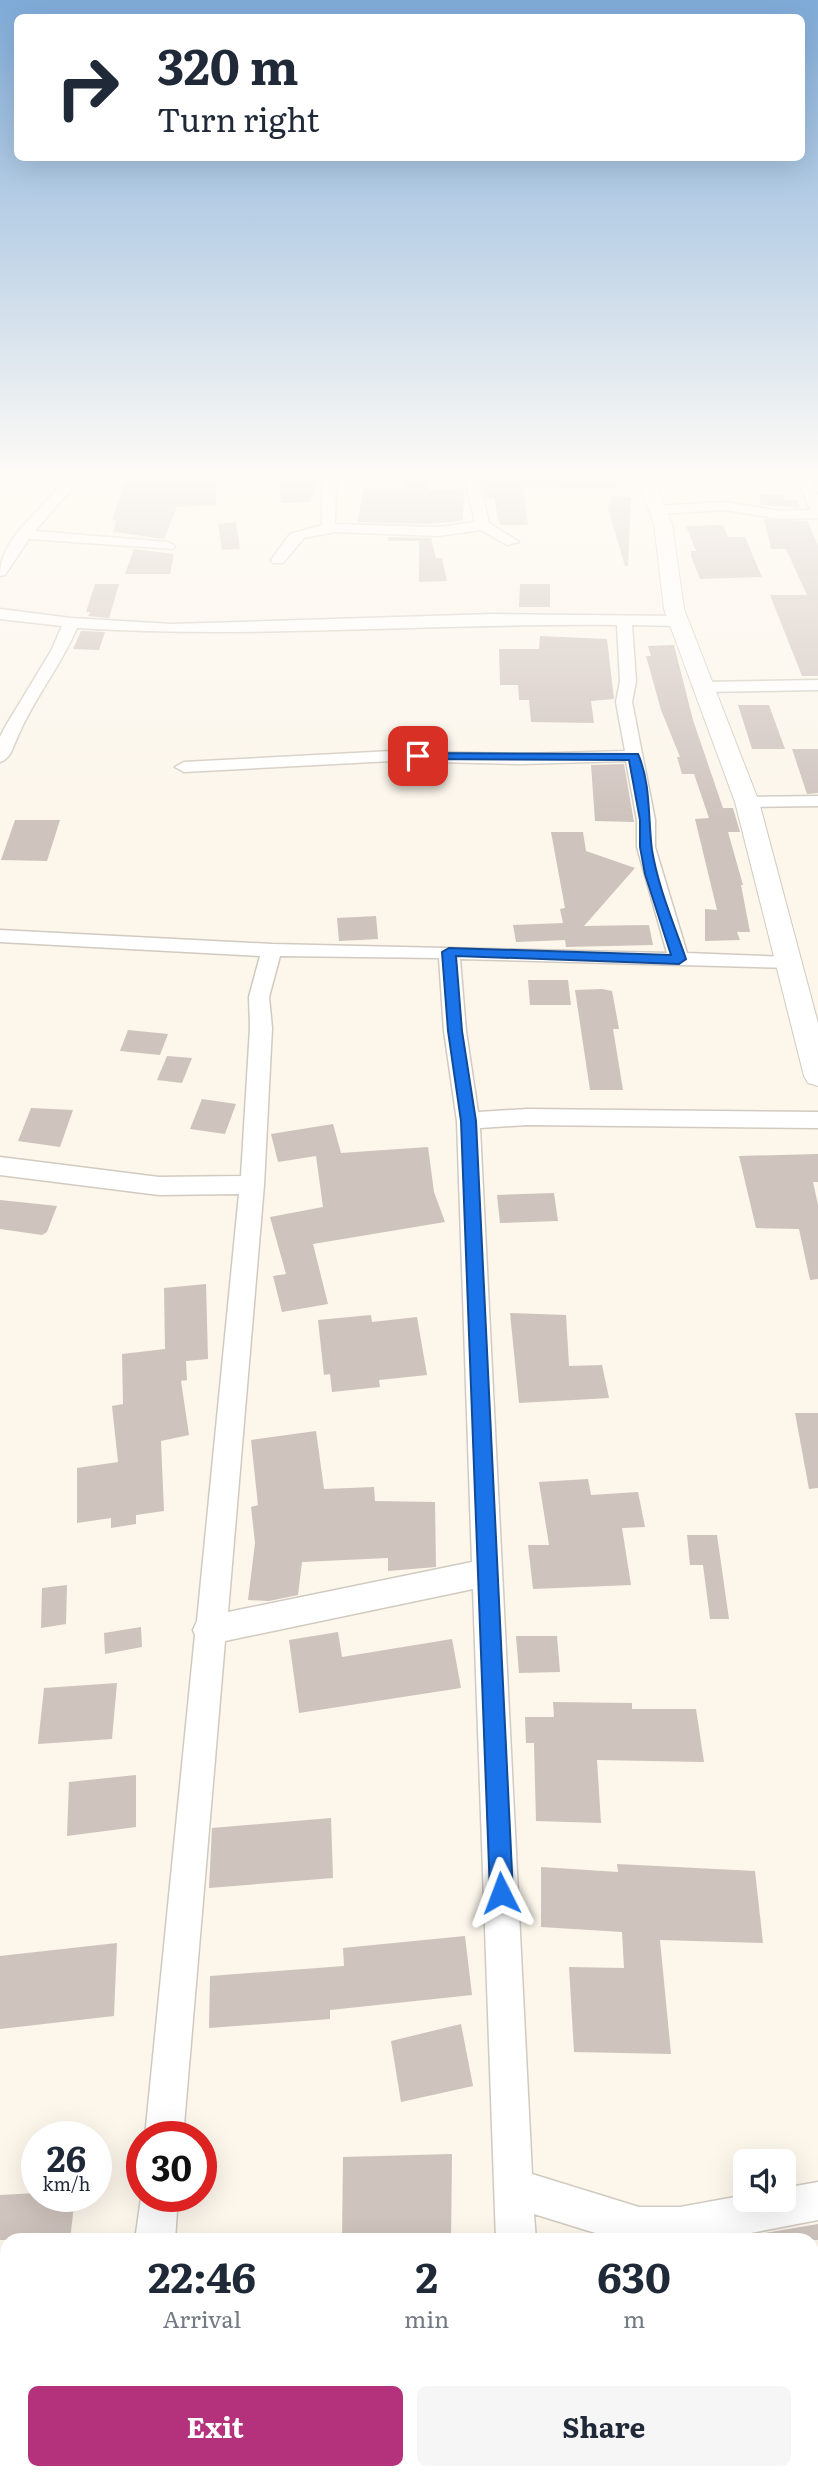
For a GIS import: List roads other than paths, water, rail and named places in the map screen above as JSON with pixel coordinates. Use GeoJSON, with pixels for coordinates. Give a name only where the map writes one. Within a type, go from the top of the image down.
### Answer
{"type":"FeatureCollection","features":[{"type":"Feature","properties":{"kind":"street"},"geometry":{"type":"LineString","coordinates":[[672,587],[678,621],[701,687],[747,802],[818,1076]]}},
{"type":"Feature","properties":{"kind":"street"},"geometry":{"type":"LineString","coordinates":[[0,614],[71,623],[172,629],[435,620],[678,621]]}},
{"type":"Feature","properties":{"kind":"street"},"geometry":{"type":"LineString","coordinates":[[624,621],[628,681],[624,702],[646,820],[646,847],[651,874],[679,959]]}},
{"type":"Feature","properties":{"kind":"street"},"geometry":{"type":"LineString","coordinates":[[0,757],[71,623]]}},
{"type":"Feature","properties":{"kind":"street"},"geometry":{"type":"LineString","coordinates":[[701,687],[818,685]]}},
{"type":"Feature","properties":{"kind":"street"},"geometry":{"type":"LineString","coordinates":[[184,766],[392,756],[522,759],[634,756]]}},
{"type":"Feature","properties":{"kind":"street"},"geometry":{"type":"LineString","coordinates":[[747,802],[818,801]]}},
{"type":"Feature","properties":{"kind":"street"},"geometry":{"type":"LineString","coordinates":[[0,936],[272,950],[449,952],[787,963]]}},
{"type":"Feature","properties":{"kind":"street"},"geometry":{"type":"LineString","coordinates":[[165,2121],[208,1630],[252,1185],[261,1028],[259,997],[272,950]]}},
{"type":"Feature","properties":{"kind":"street"},"geometry":{"type":"LineString","coordinates":[[449,952],[455,1031],[468,1121],[516,2233]]}},
{"type":"Feature","properties":{"kind":"street"},"geometry":{"type":"LineString","coordinates":[[468,1121],[527,1117],[818,1120]]}},
{"type":"Feature","properties":{"kind":"street"},"geometry":{"type":"LineString","coordinates":[[0,1166],[61,1171],[159,1186],[252,1185]]}},
{"type":"Feature","properties":{"kind":"street"},"geometry":{"type":"LineString","coordinates":[[208,1630],[488,1572]]}},
{"type":"Feature","properties":{"kind":"street"},"geometry":{"type":"LineString","coordinates":[[514,2188],[639,2227],[680,2227],[818,2201]]}},
{"type":"Feature","properties":{"kind":"street"},"geometry":{"type":"LineString","coordinates":[[156,2233],[158,2212]]}}]}
